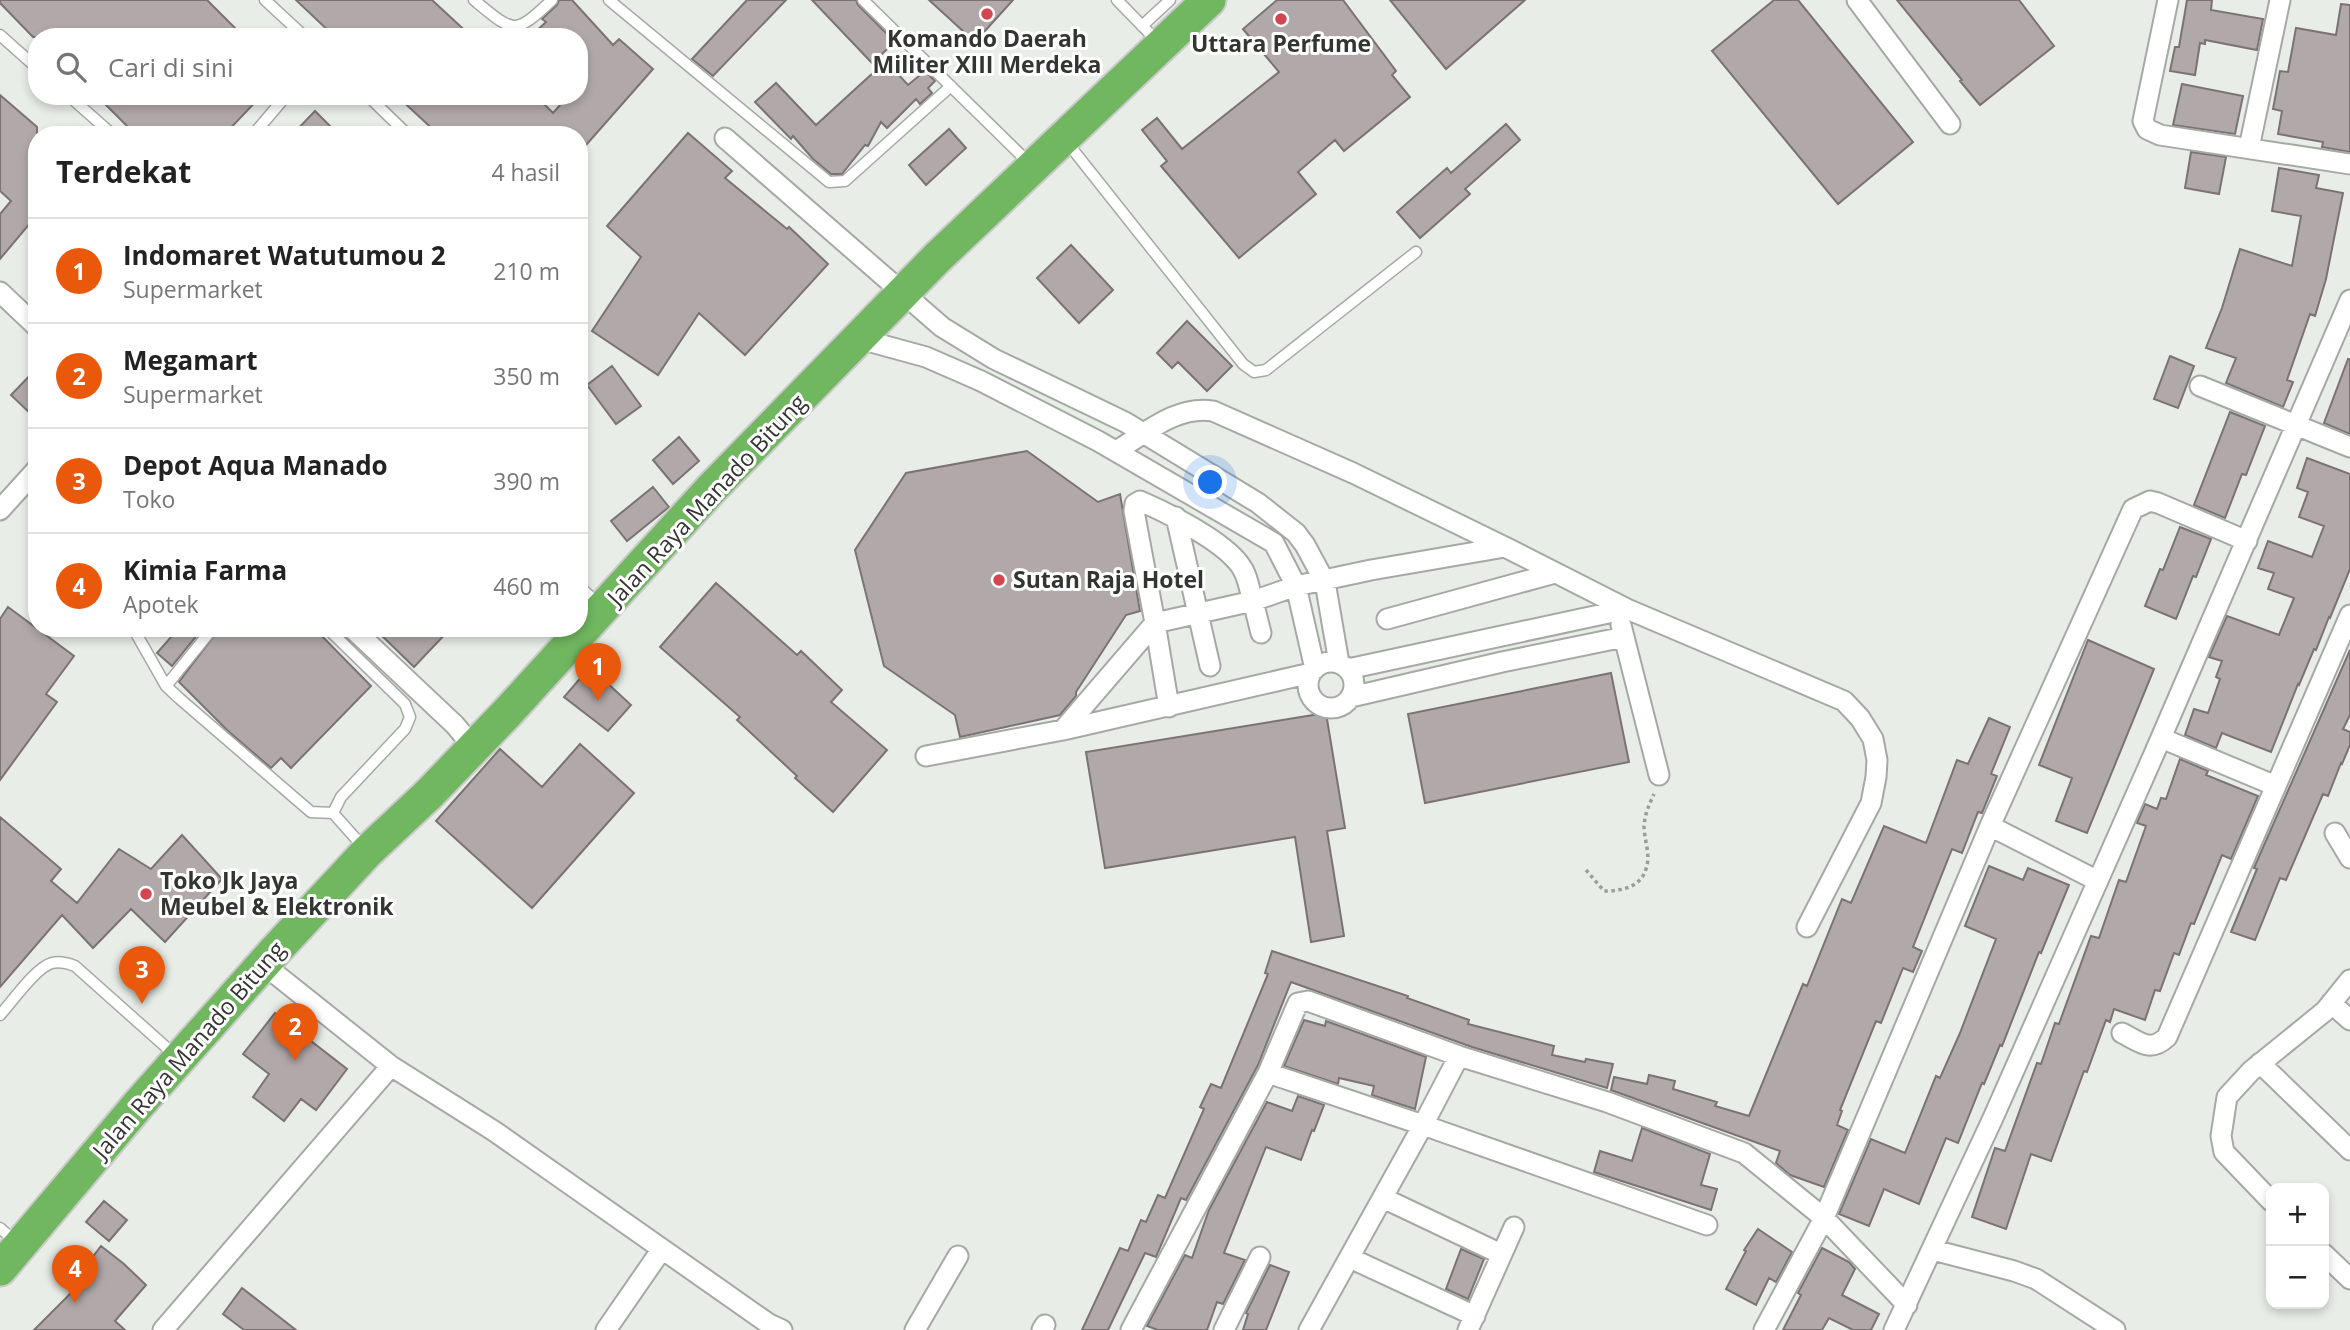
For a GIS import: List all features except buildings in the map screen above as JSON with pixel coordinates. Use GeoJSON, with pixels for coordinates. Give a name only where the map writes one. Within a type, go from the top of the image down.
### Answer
{"type":"FeatureCollection","features":[{"type":"Feature","properties":{"kind":"highway","name":"Jalan Raya Manado Bitung"},"geometry":{"type":"LineString","coordinates":[[588,625],[712,488],[902,293],[1064,138],[1152,36],[1209,0]]}},
{"type":"Feature","properties":{"kind":"highway","name":"Jalan Raya Manado Bitung"},"geometry":{"type":"LineString","coordinates":[[7,1248],[367,852],[429,794],[577,637]]}},
{"type":"Feature","properties":{"kind":"street"},"geometry":{"type":"LineString","coordinates":[[1857,0],[1950,124]]}},
{"type":"Feature","properties":{"kind":"street"},"geometry":{"type":"LineString","coordinates":[[2168,0],[2144,125],[2160,135],[2350,164]]}},
{"type":"Feature","properties":{"kind":"street"},"geometry":{"type":"LineString","coordinates":[[2249,149],[2280,0]]}},
{"type":"Feature","properties":{"kind":"street"},"geometry":{"type":"LineString","coordinates":[[725,138],[942,327],[994,359],[1125,422],[1258,503],[1296,533],[1325,582],[1344,666],[1353,678],[1351,697],[1344,705],[1334,709],[1324,708],[1309,694],[1307,683],[1313,671],[1296,586],[1274,543],[1116,451],[981,381],[926,357],[860,339]]}},
{"type":"Feature","properties":{"kind":"street"},"geometry":{"type":"LineString","coordinates":[[1894,1330],[1933,1250],[2098,881],[2350,300]]}},
{"type":"Feature","properties":{"kind":"street"},"geometry":{"type":"LineString","coordinates":[[3,301],[28,320]]}},
{"type":"Feature","properties":{"kind":"street"},"geometry":{"type":"LineString","coordinates":[[2200,386],[2350,447]]}},
{"type":"Feature","properties":{"kind":"street"},"geometry":{"type":"LineString","coordinates":[[1116,451],[1173,416],[1200,409],[1213,411],[1353,473],[1505,547],[1622,610],[1844,701],[1860,718],[1873,739],[1877,760],[1871,803],[1807,926]]}},
{"type":"Feature","properties":{"kind":"street"},"geometry":{"type":"LineString","coordinates":[[0,510],[28,479]]}},
{"type":"Feature","properties":{"kind":"street"},"geometry":{"type":"LineString","coordinates":[[1170,707],[1134,506],[1140,501],[1176,517],[1240,564],[1261,633]]}},
{"type":"Feature","properties":{"kind":"street"},"geometry":{"type":"LineString","coordinates":[[1764,1330],[1824,1218],[1990,826],[2133,509],[2150,501],[2158,503],[2247,541]]}},
{"type":"Feature","properties":{"kind":"street"},"geometry":{"type":"LineString","coordinates":[[1176,517],[1210,666]]}},
{"type":"Feature","properties":{"kind":"street"},"geometry":{"type":"LineString","coordinates":[[1063,730],[1155,623],[1252,601],[1296,586],[1505,547]]}},
{"type":"Feature","properties":{"kind":"street"},"geometry":{"type":"LineString","coordinates":[[1387,618],[1555,573]]}},
{"type":"Feature","properties":{"kind":"street"},"geometry":{"type":"LineString","coordinates":[[1622,610],[1624,637],[1659,775]]}},
{"type":"Feature","properties":{"kind":"street"},"geometry":{"type":"LineString","coordinates":[[926,756],[1170,707],[1313,671],[1328,662],[1344,666],[1622,610]]}},
{"type":"Feature","properties":{"kind":"street"},"geometry":{"type":"LineString","coordinates":[[2122,1033],[2148,1046],[2158,1045],[2167,1037],[2350,615]]}},
{"type":"Feature","properties":{"kind":"street"},"geometry":{"type":"LineString","coordinates":[[362,637],[455,725],[473,747]]}},
{"type":"Feature","properties":{"kind":"street"},"geometry":{"type":"LineString","coordinates":[[1351,697],[1624,637]]}},
{"type":"Feature","properties":{"kind":"street"},"geometry":{"type":"LineString","coordinates":[[2161,738],[2276,786]]}},
{"type":"Feature","properties":{"kind":"street"},"geometry":{"type":"LineString","coordinates":[[1990,826],[2098,881]]}},
{"type":"Feature","properties":{"kind":"street"},"geometry":{"type":"LineString","coordinates":[[2335,833],[2350,858]]}},
{"type":"Feature","properties":{"kind":"street"},"geometry":{"type":"LineString","coordinates":[[263,964],[391,1066],[495,1131],[772,1328]]}},
{"type":"Feature","properties":{"kind":"street"},"geometry":{"type":"LineString","coordinates":[[2266,1196],[2224,1152],[2221,1136],[2227,1097],[2260,1063],[2325,1011],[2350,980]]}},
{"type":"Feature","properties":{"kind":"street"},"geometry":{"type":"LineString","coordinates":[[1131,1330],[1268,1073],[1298,1003],[1308,1000],[1459,1056],[1607,1102],[1744,1153],[1824,1218],[1907,1305]]}},
{"type":"Feature","properties":{"kind":"street"},"geometry":{"type":"LineString","coordinates":[[2331,1003],[2350,1020]]}},
{"type":"Feature","properties":{"kind":"street"},"geometry":{"type":"LineString","coordinates":[[1317,1327],[1350,1258],[1459,1056]]}},
{"type":"Feature","properties":{"kind":"street"},"geometry":{"type":"LineString","coordinates":[[2260,1063],[2350,1150]]}},
{"type":"Feature","properties":{"kind":"street"},"geometry":{"type":"LineString","coordinates":[[163,1330],[391,1066]]}},
{"type":"Feature","properties":{"kind":"street"},"geometry":{"type":"LineString","coordinates":[[1268,1073],[1707,1225]]}},
{"type":"Feature","properties":{"kind":"street"},"geometry":{"type":"LineString","coordinates":[[1383,1198],[1501,1254]]}},
{"type":"Feature","properties":{"kind":"street"},"geometry":{"type":"LineString","coordinates":[[1350,1258],[1472,1323],[1514,1227]]}},
{"type":"Feature","properties":{"kind":"street"},"geometry":{"type":"LineString","coordinates":[[606,1330],[662,1249]]}},
{"type":"Feature","properties":{"kind":"street"},"geometry":{"type":"LineString","coordinates":[[1933,1250],[2036,1279],[2115,1330]]}},
{"type":"Feature","properties":{"kind":"street"},"geometry":{"type":"LineString","coordinates":[[915,1330],[958,1256]]}},
{"type":"Feature","properties":{"kind":"street"},"geometry":{"type":"LineString","coordinates":[[1224,1330],[1260,1256]]}},
{"type":"Feature","properties":{"kind":"street"},"geometry":{"type":"LineString","coordinates":[[2329,1259],[2350,1279]]}},
{"type":"Feature","properties":{"kind":"lane"},"geometry":{"type":"LineString","coordinates":[[265,0],[296,28]]}},
{"type":"Feature","properties":{"kind":"lane"},"geometry":{"type":"LineString","coordinates":[[474,0],[501,22],[519,26],[527,23],[552,0]]}},
{"type":"Feature","properties":{"kind":"lane"},"geometry":{"type":"LineString","coordinates":[[608,0],[829,182],[845,181],[951,86]]}},
{"type":"Feature","properties":{"kind":"lane"},"geometry":{"type":"LineString","coordinates":[[1117,0],[1152,36],[1170,0]]}},
{"type":"Feature","properties":{"kind":"lane"},"geometry":{"type":"LineString","coordinates":[[865,1],[1033,168]]}},
{"type":"Feature","properties":{"kind":"lane"},"geometry":{"type":"LineString","coordinates":[[0,35],[28,60]]}},
{"type":"Feature","properties":{"kind":"lane"},"geometry":{"type":"LineString","coordinates":[[79,105],[103,126]]}},
{"type":"Feature","properties":{"kind":"lane"},"geometry":{"type":"LineString","coordinates":[[261,126],[278,105]]}},
{"type":"Feature","properties":{"kind":"lane"},"geometry":{"type":"LineString","coordinates":[[377,105],[399,126]]}},
{"type":"Feature","properties":{"kind":"lane"},"geometry":{"type":"LineString","coordinates":[[1064,138],[1243,364],[1254,372],[1266,370],[1416,252]]}},
{"type":"Feature","properties":{"kind":"lane"},"geometry":{"type":"LineString","coordinates":[[588,595],[603,609]]}},
{"type":"Feature","properties":{"kind":"lane"},"geometry":{"type":"LineString","coordinates":[[139,637],[166,686],[311,812],[332,813],[367,852]]}},
{"type":"Feature","properties":{"kind":"lane"},"geometry":{"type":"LineString","coordinates":[[166,686],[207,637]]}},
{"type":"Feature","properties":{"kind":"lane"},"geometry":{"type":"LineString","coordinates":[[332,813],[341,797],[405,729],[410,717],[405,704],[336,637]]}},
{"type":"Feature","properties":{"kind":"lane"},"geometry":{"type":"LineString","coordinates":[[0,1015],[40,970],[49,963],[65,963],[75,966],[179,1058]]}},
{"type":"Feature","properties":{"kind":"path"},"geometry":{"type":"LineString","coordinates":[[1586,870],[1604,891],[1633,887],[1641,878],[1648,864],[1644,827],[1646,809],[1654,794],[1659,775]]}},
{"type":"Feature","properties":{"kind":"place","name":"Komando Daerah Militer XIII Merdeka"},"geometry":{"type":"Point","coordinates":[987,14]}},
{"type":"Feature","properties":{"kind":"place","name":"Uttara Perfume"},"geometry":{"type":"Point","coordinates":[1281,19]}},
{"type":"Feature","properties":{"kind":"place","name":"Sutan Raja Hotel"},"geometry":{"type":"Point","coordinates":[999,580]}},
{"type":"Feature","properties":{"kind":"place","name":"Indomaret Watutumou 2"},"geometry":{"type":"Point","coordinates":[598,701]}},
{"type":"Feature","properties":{"kind":"place","name":"Toko Jk Jaya Meubel & Elektronik"},"geometry":{"type":"Point","coordinates":[146,894]}},
{"type":"Feature","properties":{"kind":"place","name":"Depot Aqua Manado"},"geometry":{"type":"Point","coordinates":[142,1004]}},
{"type":"Feature","properties":{"kind":"place","name":"Megamart"},"geometry":{"type":"Point","coordinates":[295,1061]}},
{"type":"Feature","properties":{"kind":"place","name":"Kimia Farma"},"geometry":{"type":"Point","coordinates":[75,1303]}}]}
